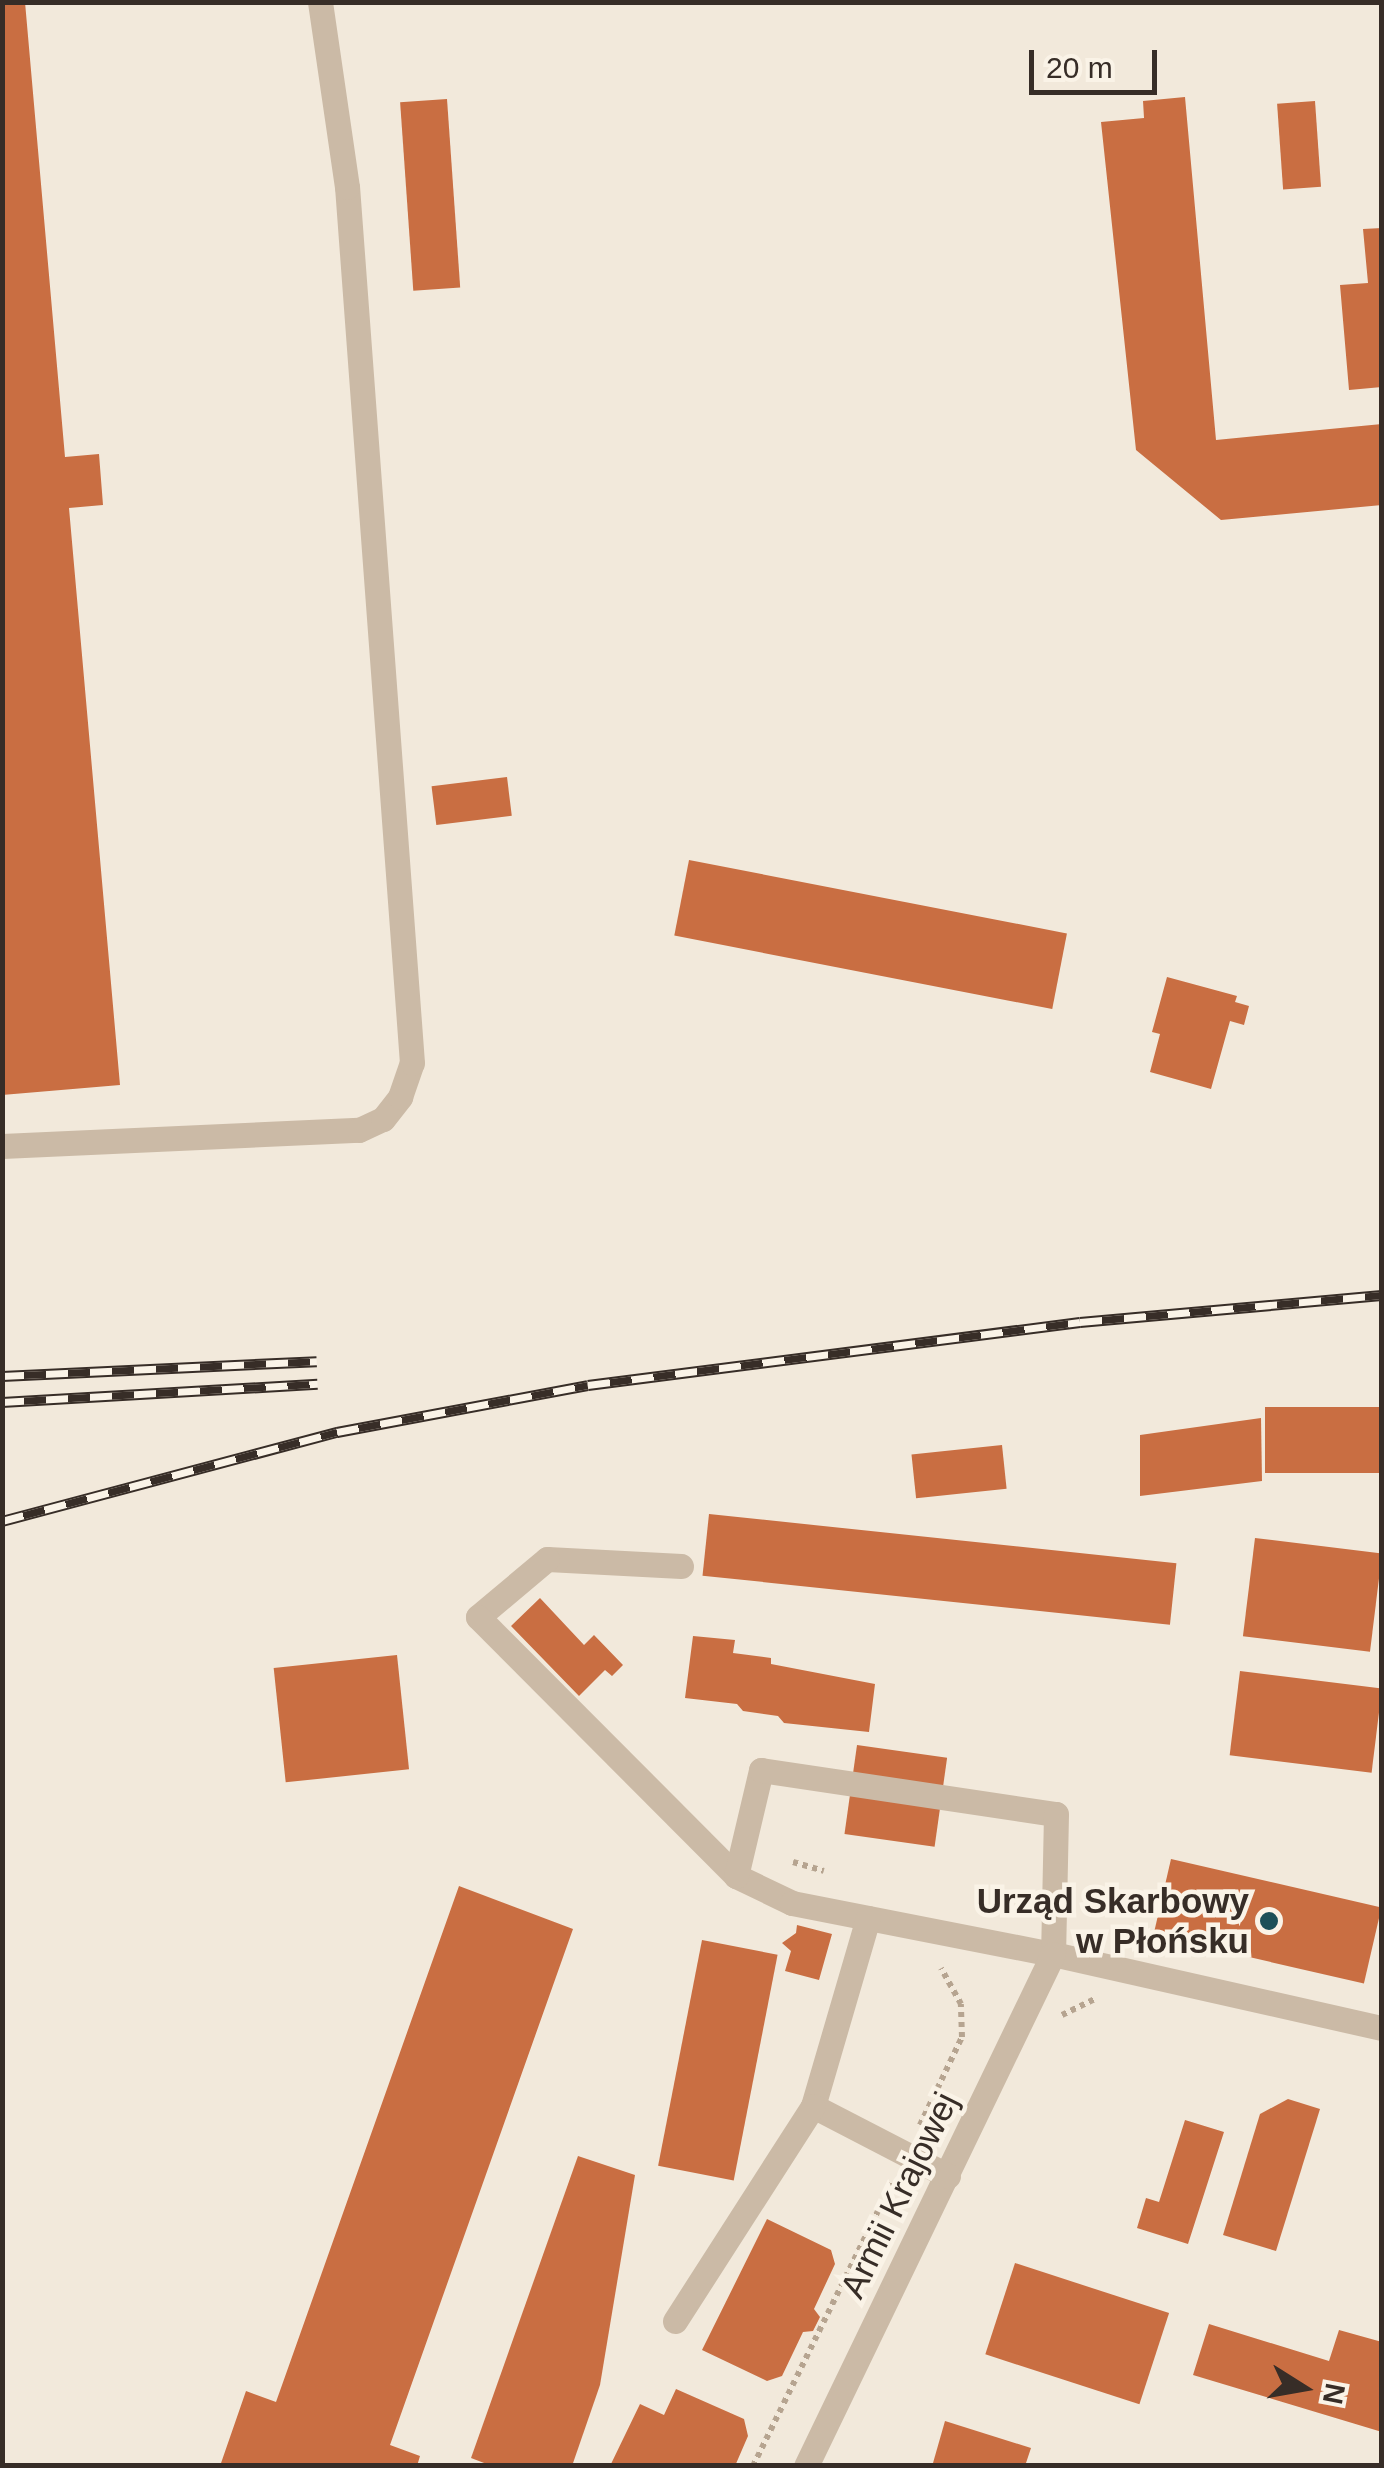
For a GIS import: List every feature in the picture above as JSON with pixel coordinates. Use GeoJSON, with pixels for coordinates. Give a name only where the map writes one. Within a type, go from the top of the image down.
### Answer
{"type":"FeatureCollection","features":[{"type":"Feature","properties":{"kind":"street"},"geometry":{"type":"LineString","coordinates":[[2,1146],[359,1130],[384,1119],[400,1096],[412,1063],[348,187],[320,2]]}},
{"type":"Feature","properties":{"kind":"street"},"geometry":{"type":"LineString","coordinates":[[681,1566],[547,1560],[478,1617],[736,1876],[792,1903],[1053,1954],[1382,2028]]}},
{"type":"Feature","properties":{"kind":"street"},"geometry":{"type":"LineString","coordinates":[[736,1876],[761,1770],[1056,1814],[1053,1954]]}},
{"type":"Feature","properties":{"kind":"street"},"geometry":{"type":"LineString","coordinates":[[674,2321],[813,2106],[868,1918]]}},
{"type":"Feature","properties":{"kind":"street","name":"Armii Krajowej"},"geometry":{"type":"LineString","coordinates":[[806,2466],[1053,1954]]}},
{"type":"Feature","properties":{"kind":"street"},"geometry":{"type":"LineString","coordinates":[[813,2106],[948,2176]]}},
{"type":"Feature","properties":{"kind":"path"},"geometry":{"type":"LineString","coordinates":[[1056,2018],[1090,2000],[1106,1998]]}},
{"type":"Feature","properties":{"kind":"building"},"geometry":{"type":"Polygon","coordinates":[[[2,2],[25,2],[65,457],[99,454],[103,505],[69,508],[120,1085],[2,1095],[2,2]]]}},
{"type":"Feature","properties":{"kind":"building"},"geometry":{"type":"Polygon","coordinates":[[[1185,97],[1216,440],[1382,424],[1382,505],[1221,520],[1136,450],[1101,122],[1144,118],[1143,101],[1185,97]]]}},
{"type":"Feature","properties":{"kind":"building"},"geometry":{"type":"Polygon","coordinates":[[[447,99],[460,288],[413,291],[400,102],[447,99]]]}},
{"type":"Feature","properties":{"kind":"building"},"geometry":{"type":"Polygon","coordinates":[[[1315,101],[1321,187],[1283,189],[1277,104],[1315,101]]]}},
{"type":"Feature","properties":{"kind":"building"},"geometry":{"type":"Polygon","coordinates":[[[1382,228],[1382,387],[1349,390],[1340,285],[1368,283],[1363,229],[1382,228]]]}},
{"type":"Feature","properties":{"kind":"building"},"geometry":{"type":"Polygon","coordinates":[[[507,777],[512,816],[436,825],[432,786],[507,777]]]}},
{"type":"Feature","properties":{"kind":"building"},"geometry":{"type":"Polygon","coordinates":[[[689,860],[1067,933],[1052,1009],[674,936],[689,860]]]}},
{"type":"Feature","properties":{"kind":"building"},"geometry":{"type":"Polygon","coordinates":[[[1167,977],[1237,996],[1235,1002],[1249,1006],[1244,1025],[1230,1021],[1211,1089],[1150,1072],[1160,1034],[1152,1032],[1167,977]]]}},
{"type":"Feature","properties":{"kind":"building"},"geometry":{"type":"Polygon","coordinates":[[[1265,1407],[1382,1407],[1382,1473],[1265,1473],[1265,1407]]]}},
{"type":"Feature","properties":{"kind":"building"},"geometry":{"type":"Polygon","coordinates":[[[1261,1418],[1262,1481],[1140,1496],[1140,1435],[1261,1418]]]}},
{"type":"Feature","properties":{"kind":"building"},"geometry":{"type":"Polygon","coordinates":[[[1002,1445],[1007,1489],[916,1498],[911,1455],[1002,1445]]]}},
{"type":"Feature","properties":{"kind":"building"},"geometry":{"type":"Polygon","coordinates":[[[709,1514],[1176,1563],[1170,1625],[703,1576],[709,1514]]]}},
{"type":"Feature","properties":{"kind":"building"},"geometry":{"type":"Polygon","coordinates":[[[1255,1538],[1382,1554],[1370,1652],[1243,1636],[1255,1538]]]}},
{"type":"Feature","properties":{"kind":"building"},"geometry":{"type":"Polygon","coordinates":[[[540,1598],[584,1645],[594,1635],[623,1665],[612,1676],[605,1670],[579,1696],[511,1626],[540,1598]]]}},
{"type":"Feature","properties":{"kind":"building"},"geometry":{"type":"Polygon","coordinates":[[[693,1636],[735,1640],[733,1653],[771,1658],[771,1664],[875,1684],[869,1732],[784,1723],[778,1716],[743,1711],[737,1704],[685,1698],[693,1636]]]}},
{"type":"Feature","properties":{"kind":"building"},"geometry":{"type":"Polygon","coordinates":[[[397,1655],[409,1769],[286,1782],[274,1668],[397,1655]]]}},
{"type":"Feature","properties":{"kind":"building"},"geometry":{"type":"Polygon","coordinates":[[[1240,1671],[1382,1688],[1372,1773],[1230,1755],[1240,1671]]]}},
{"type":"Feature","properties":{"kind":"building"},"geometry":{"type":"Polygon","coordinates":[[[857,1745],[947,1758],[935,1847],[844,1834],[857,1745]]]}},
{"type":"Feature","properties":{"kind":"building","name":"Urząd Skarbowy w Płońsku"},"geometry":{"type":"Polygon","coordinates":[[[1171,1859],[1381,1908],[1364,1984],[1153,1935],[1171,1859]]]}},
{"type":"Feature","properties":{"kind":"building"},"geometry":{"type":"Polygon","coordinates":[[[459,1886],[573,1929],[390,2445],[420,2456],[417,2466],[220,2466],[246,2391],[276,2402],[459,1886]]]}},
{"type":"Feature","properties":{"kind":"building"},"geometry":{"type":"Polygon","coordinates":[[[797,1925],[832,1934],[819,1980],[785,1971],[791,1951],[782,1943],[796,1933],[797,1925]]]}},
{"type":"Feature","properties":{"kind":"building"},"geometry":{"type":"Polygon","coordinates":[[[702,1940],[778,1955],[734,2180],[658,2166],[702,1940]]]}},
{"type":"Feature","properties":{"kind":"building"},"geometry":{"type":"Polygon","coordinates":[[[1288,2099],[1320,2109],[1276,2251],[1223,2235],[1260,2114],[1288,2099]]]}},
{"type":"Feature","properties":{"kind":"building"},"geometry":{"type":"Polygon","coordinates":[[[1185,2120],[1224,2132],[1188,2244],[1137,2228],[1146,2198],[1159,2202],[1185,2120]]]}},
{"type":"Feature","properties":{"kind":"building"},"geometry":{"type":"Polygon","coordinates":[[[578,2156],[635,2175],[600,2385],[572,2466],[492,2466],[471,2458],[578,2156]]]}},
{"type":"Feature","properties":{"kind":"building"},"geometry":{"type":"Polygon","coordinates":[[[767,2219],[831,2250],[835,2264],[814,2309],[820,2317],[813,2331],[803,2332],[782,2376],[767,2381],[702,2350],[767,2219]]]}},
{"type":"Feature","properties":{"kind":"building"},"geometry":{"type":"Polygon","coordinates":[[[1015,2263],[1169,2313],[1139,2404],[985,2354],[1015,2263]]]}},
{"type":"Feature","properties":{"kind":"building"},"geometry":{"type":"Polygon","coordinates":[[[1209,2324],[1329,2361],[1339,2330],[1382,2342],[1382,2432],[1193,2375],[1209,2324]]]}},
{"type":"Feature","properties":{"kind":"building"},"geometry":{"type":"Polygon","coordinates":[[[676,2389],[744,2419],[748,2436],[735,2466],[610,2466],[640,2404],[664,2415],[676,2389]]]}},
{"type":"Feature","properties":{"kind":"building"},"geometry":{"type":"Polygon","coordinates":[[[945,2421],[1031,2448],[1025,2466],[933,2463],[945,2421]]]}},
{"type":"Feature","properties":{"kind":"railway"},"geometry":{"type":"LineString","coordinates":[[2,1521],[337,1432],[588,1385],[1080,1322],[1382,1295]]}},
{"type":"Feature","properties":{"kind":"railway"},"geometry":{"type":"LineString","coordinates":[[2,1376],[317,1361]]}},
{"type":"Feature","properties":{"kind":"railway"},"geometry":{"type":"LineString","coordinates":[[2,1402],[317,1384]]}},
{"type":"Feature","properties":{"kind":"place","name":"Urząd Skarbowy w Płońsku"},"geometry":{"type":"Point","coordinates":[1269,1921]}}]}
